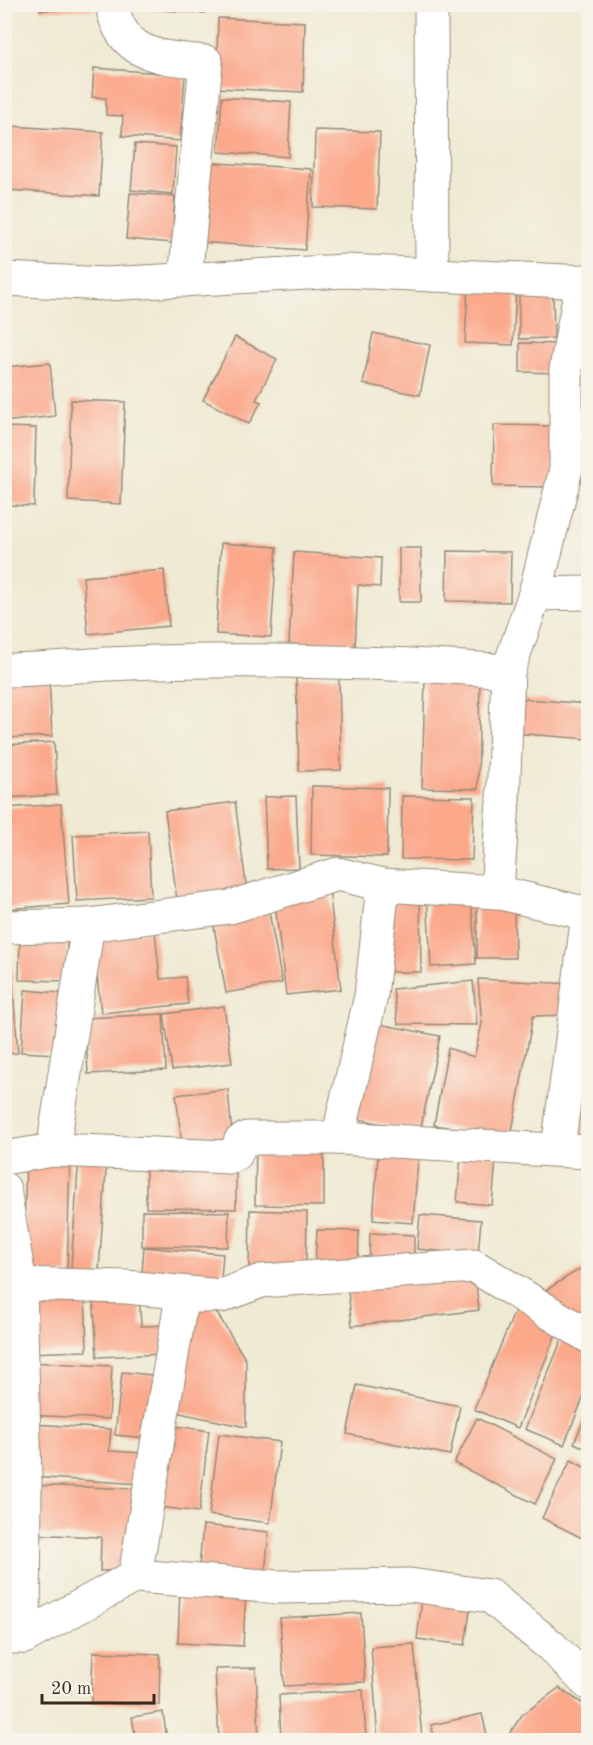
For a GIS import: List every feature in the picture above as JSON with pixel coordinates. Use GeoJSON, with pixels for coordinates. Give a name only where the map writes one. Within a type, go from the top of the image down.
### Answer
{"type":"FeatureCollection","features":[{"type":"Feature","properties":{"kind":"street"},"geometry":{"type":"LineString","coordinates":[[112,4],[114,19],[134,48],[160,57],[206,62],[185,279]]}},
{"type":"Feature","properties":{"kind":"street"},"geometry":{"type":"LineString","coordinates":[[431,4],[432,275]]}},
{"type":"Feature","properties":{"kind":"street"},"geometry":{"type":"LineString","coordinates":[[4,279],[106,284],[345,271],[585,281],[566,369],[566,469],[535,594],[508,671],[497,892]]}},
{"type":"Feature","properties":{"kind":"street"},"geometry":{"type":"LineString","coordinates":[[535,594],[588,593]]}},
{"type":"Feature","properties":{"kind":"street"},"geometry":{"type":"LineString","coordinates":[[4,670],[51,670],[130,663],[318,660],[508,671]]}},
{"type":"Feature","properties":{"kind":"street"},"geometry":{"type":"LineString","coordinates":[[4,927],[88,925],[230,907],[338,874],[383,885],[497,892],[588,914],[573,1150],[338,1138],[247,1138],[240,1142],[236,1154],[230,1157],[53,1150],[4,1158]]}},
{"type":"Feature","properties":{"kind":"street"},"geometry":{"type":"LineString","coordinates":[[338,1138],[371,996],[383,885]]}},
{"type":"Feature","properties":{"kind":"street"},"geometry":{"type":"LineString","coordinates":[[53,1150],[88,925]]}},
{"type":"Feature","properties":{"kind":"street"},"geometry":{"type":"LineString","coordinates":[[4,1189],[20,1284],[25,1515],[14,1637]]}},
{"type":"Feature","properties":{"kind":"street"},"geometry":{"type":"LineString","coordinates":[[135,1576],[182,1296],[221,1296],[261,1281],[474,1266],[588,1336]]}},
{"type":"Feature","properties":{"kind":"street"},"geometry":{"type":"LineString","coordinates":[[20,1284],[126,1287],[221,1296]]}},
{"type":"Feature","properties":{"kind":"street"},"geometry":{"type":"LineString","coordinates":[[14,1637],[135,1576],[279,1587],[410,1585],[490,1596],[551,1646],[588,1683]]}},
{"type":"Feature","properties":{"kind":"building"},"geometry":{"type":"Polygon","coordinates":[[[40,4],[95,4],[95,10],[40,10],[40,4]]]}},
{"type":"Feature","properties":{"kind":"building"},"geometry":{"type":"Polygon","coordinates":[[[120,4],[206,4],[205,13],[120,7],[120,4]]]}},
{"type":"Feature","properties":{"kind":"building"},"geometry":{"type":"Polygon","coordinates":[[[218,18],[305,22],[303,92],[216,88],[218,18]]]}},
{"type":"Feature","properties":{"kind":"building"},"geometry":{"type":"Polygon","coordinates":[[[94,68],[185,75],[180,141],[122,136],[123,116],[106,115],[106,98],[92,97],[94,68]]]}},
{"type":"Feature","properties":{"kind":"building"},"geometry":{"type":"Polygon","coordinates":[[[222,97],[291,102],[288,157],[218,152],[222,97]]]}},
{"type":"Feature","properties":{"kind":"building"},"geometry":{"type":"Polygon","coordinates":[[[10,126],[103,132],[99,196],[6,190],[10,126]]]}},
{"type":"Feature","properties":{"kind":"building"},"geometry":{"type":"Polygon","coordinates":[[[315,130],[380,132],[377,209],[313,207],[315,130]]]}},
{"type":"Feature","properties":{"kind":"building"},"geometry":{"type":"Polygon","coordinates":[[[135,144],[176,147],[173,194],[131,190],[135,144]]]}},
{"type":"Feature","properties":{"kind":"building"},"geometry":{"type":"Polygon","coordinates":[[[203,162],[311,169],[305,250],[198,242],[203,162]]]}},
{"type":"Feature","properties":{"kind":"building"},"geometry":{"type":"Polygon","coordinates":[[[130,193],[175,196],[172,243],[126,239],[130,193]]]}},
{"type":"Feature","properties":{"kind":"building"},"geometry":{"type":"Polygon","coordinates":[[[468,285],[516,287],[513,345],[465,343],[468,285]]]}},
{"type":"Feature","properties":{"kind":"building"},"geometry":{"type":"Polygon","coordinates":[[[553,288],[554,338],[519,339],[519,289],[553,288]]]}},
{"type":"Feature","properties":{"kind":"building"},"geometry":{"type":"Polygon","coordinates":[[[373,333],[430,345],[420,395],[363,384],[373,333]]]}},
{"type":"Feature","properties":{"kind":"building"},"geometry":{"type":"Polygon","coordinates":[[[235,337],[277,359],[256,400],[261,402],[249,424],[203,400],[235,337]]]}},
{"type":"Feature","properties":{"kind":"building"},"geometry":{"type":"Polygon","coordinates":[[[520,343],[558,344],[558,373],[520,372],[520,343]]]}},
{"type":"Feature","properties":{"kind":"building"},"geometry":{"type":"Polygon","coordinates":[[[50,363],[55,416],[4,422],[4,367],[50,363]]]}},
{"type":"Feature","properties":{"kind":"building"},"geometry":{"type":"Polygon","coordinates":[[[71,400],[125,402],[121,504],[68,501],[71,400]]]}},
{"type":"Feature","properties":{"kind":"building"},"geometry":{"type":"Polygon","coordinates":[[[588,422],[588,481],[582,481],[579,423],[588,422]]]}},
{"type":"Feature","properties":{"kind":"building"},"geometry":{"type":"Polygon","coordinates":[[[494,425],[555,426],[553,487],[493,486],[494,425]]]}},
{"type":"Feature","properties":{"kind":"building"},"geometry":{"type":"Polygon","coordinates":[[[6,427],[36,428],[34,506],[4,505],[6,427]]]}},
{"type":"Feature","properties":{"kind":"building"},"geometry":{"type":"Polygon","coordinates":[[[221,543],[277,547],[271,637],[216,634],[221,543]]]}},
{"type":"Feature","properties":{"kind":"building"},"geometry":{"type":"Polygon","coordinates":[[[399,548],[421,548],[421,602],[399,602],[399,548]]]}},
{"type":"Feature","properties":{"kind":"building"},"geometry":{"type":"Polygon","coordinates":[[[447,551],[511,552],[510,602],[446,601],[447,551]]]}},
{"type":"Feature","properties":{"kind":"building"},"geometry":{"type":"Polygon","coordinates":[[[294,552],[381,558],[380,587],[358,585],[355,648],[289,644],[294,552]]]}},
{"type":"Feature","properties":{"kind":"building"},"geometry":{"type":"Polygon","coordinates":[[[164,570],[169,626],[88,634],[83,577],[164,570]]]}},
{"type":"Feature","properties":{"kind":"building"},"geometry":{"type":"Polygon","coordinates":[[[339,676],[341,770],[299,771],[296,677],[339,676]]]}},
{"type":"Feature","properties":{"kind":"building"},"geometry":{"type":"Polygon","coordinates":[[[49,677],[52,736],[4,738],[4,679],[49,677]]]}},
{"type":"Feature","properties":{"kind":"building"},"geometry":{"type":"Polygon","coordinates":[[[425,678],[480,680],[478,789],[422,788],[425,678]]]}},
{"type":"Feature","properties":{"kind":"building"},"geometry":{"type":"Polygon","coordinates":[[[515,698],[588,704],[588,739],[513,733],[515,698]]]}},
{"type":"Feature","properties":{"kind":"building"},"geometry":{"type":"Polygon","coordinates":[[[54,742],[57,795],[4,798],[4,745],[54,742]]]}},
{"type":"Feature","properties":{"kind":"building"},"geometry":{"type":"Polygon","coordinates":[[[312,786],[388,788],[387,857],[311,855],[312,786]]]}},
{"type":"Feature","properties":{"kind":"building"},"geometry":{"type":"Polygon","coordinates":[[[296,796],[299,868],[267,869],[264,797],[296,796]]]}},
{"type":"Feature","properties":{"kind":"building"},"geometry":{"type":"Polygon","coordinates":[[[402,796],[474,797],[472,860],[401,859],[402,796]]]}},
{"type":"Feature","properties":{"kind":"building"},"geometry":{"type":"Polygon","coordinates":[[[235,802],[248,899],[178,907],[165,811],[235,802]]]}},
{"type":"Feature","properties":{"kind":"building"},"geometry":{"type":"Polygon","coordinates":[[[61,804],[69,904],[7,909],[4,880],[4,808],[61,804]]]}},
{"type":"Feature","properties":{"kind":"building"},"geometry":{"type":"Polygon","coordinates":[[[148,831],[151,897],[77,901],[73,835],[148,831]]]}},
{"type":"Feature","properties":{"kind":"building"},"geometry":{"type":"Polygon","coordinates":[[[390,888],[420,888],[421,972],[391,972],[390,888]]]}},
{"type":"Feature","properties":{"kind":"building"},"geometry":{"type":"Polygon","coordinates":[[[329,889],[341,989],[286,995],[274,896],[329,889]]]}},
{"type":"Feature","properties":{"kind":"building"},"geometry":{"type":"Polygon","coordinates":[[[471,894],[476,964],[431,967],[427,897],[471,894]]]}},
{"type":"Feature","properties":{"kind":"building"},"geometry":{"type":"Polygon","coordinates":[[[514,902],[515,958],[477,958],[477,903],[514,902]]]}},
{"type":"Feature","properties":{"kind":"building"},"geometry":{"type":"Polygon","coordinates":[[[268,906],[282,983],[226,993],[212,916],[268,906]]]}},
{"type":"Feature","properties":{"kind":"building"},"geometry":{"type":"Polygon","coordinates":[[[155,931],[160,979],[185,977],[188,1004],[101,1013],[93,938],[155,931]]]}},
{"type":"Feature","properties":{"kind":"building"},"geometry":{"type":"Polygon","coordinates":[[[20,932],[67,933],[67,981],[19,980],[20,932]]]}},
{"type":"Feature","properties":{"kind":"building"},"geometry":{"type":"Polygon","coordinates":[[[4,937],[9,937],[18,1053],[4,1054],[4,937]]]}},
{"type":"Feature","properties":{"kind":"building"},"geometry":{"type":"Polygon","coordinates":[[[478,979],[573,984],[570,1015],[533,1016],[511,1137],[434,1125],[448,1048],[474,1057],[482,1024],[478,979]]]}},
{"type":"Feature","properties":{"kind":"building"},"geometry":{"type":"Polygon","coordinates":[[[473,981],[477,1025],[398,1024],[393,989],[473,981]]]}},
{"type":"Feature","properties":{"kind":"building"},"geometry":{"type":"Polygon","coordinates":[[[25,990],[60,993],[56,1054],[21,1052],[25,990]]]}},
{"type":"Feature","properties":{"kind":"building"},"geometry":{"type":"Polygon","coordinates":[[[224,1006],[232,1063],[172,1070],[164,1014],[224,1006]]]}},
{"type":"Feature","properties":{"kind":"building"},"geometry":{"type":"Polygon","coordinates":[[[163,1014],[166,1070],[88,1074],[85,1018],[163,1014]]]}},
{"type":"Feature","properties":{"kind":"building"},"geometry":{"type":"Polygon","coordinates":[[[369,1022],[440,1036],[420,1132],[349,1117],[369,1022]]]}},
{"type":"Feature","properties":{"kind":"building"},"geometry":{"type":"Polygon","coordinates":[[[578,1065],[588,1069],[588,1137],[563,1131],[578,1065]]]}},
{"type":"Feature","properties":{"kind":"building"},"geometry":{"type":"Polygon","coordinates":[[[228,1089],[233,1148],[183,1154],[176,1095],[228,1089]]]}},
{"type":"Feature","properties":{"kind":"building"},"geometry":{"type":"Polygon","coordinates":[[[256,1140],[324,1141],[324,1206],[255,1205],[256,1140]]]}},
{"type":"Feature","properties":{"kind":"building"},"geometry":{"type":"Polygon","coordinates":[[[379,1144],[419,1147],[413,1223],[373,1220],[379,1144]]]}},
{"type":"Feature","properties":{"kind":"building"},"geometry":{"type":"Polygon","coordinates":[[[462,1146],[497,1149],[492,1205],[457,1202],[462,1146]]]}},
{"type":"Feature","properties":{"kind":"building"},"geometry":{"type":"Polygon","coordinates":[[[26,1155],[70,1156],[67,1273],[23,1272],[26,1155]]]}},
{"type":"Feature","properties":{"kind":"building"},"geometry":{"type":"Polygon","coordinates":[[[79,1156],[107,1158],[98,1284],[70,1282],[79,1156]]]}},
{"type":"Feature","properties":{"kind":"building"},"geometry":{"type":"Polygon","coordinates":[[[146,1162],[236,1163],[236,1209],[146,1208],[146,1162]]]}},
{"type":"Feature","properties":{"kind":"building"},"geometry":{"type":"Polygon","coordinates":[[[250,1210],[307,1212],[306,1270],[249,1269],[250,1210]]]}},
{"type":"Feature","properties":{"kind":"building"},"geometry":{"type":"Polygon","coordinates":[[[142,1211],[229,1212],[228,1247],[142,1246],[142,1211]]]}},
{"type":"Feature","properties":{"kind":"building"},"geometry":{"type":"Polygon","coordinates":[[[420,1215],[481,1220],[478,1255],[417,1249],[420,1215]]]}},
{"type":"Feature","properties":{"kind":"building"},"geometry":{"type":"Polygon","coordinates":[[[317,1230],[359,1231],[358,1268],[315,1266],[317,1230]]]}},
{"type":"Feature","properties":{"kind":"building"},"geometry":{"type":"Polygon","coordinates":[[[370,1233],[414,1235],[414,1268],[369,1267],[370,1233]]]}},
{"type":"Feature","properties":{"kind":"building"},"geometry":{"type":"Polygon","coordinates":[[[144,1247],[223,1254],[220,1291],[141,1285],[144,1247]]]}},
{"type":"Feature","properties":{"kind":"building"},"geometry":{"type":"Polygon","coordinates":[[[588,1264],[588,1326],[533,1298],[588,1264]]]}},
{"type":"Feature","properties":{"kind":"building"},"geometry":{"type":"Polygon","coordinates":[[[474,1266],[479,1310],[352,1326],[347,1283],[474,1266]]]}},
{"type":"Feature","properties":{"kind":"building"},"geometry":{"type":"Polygon","coordinates":[[[139,1289],[141,1326],[165,1325],[166,1354],[97,1357],[93,1292],[139,1289]]]}},
{"type":"Feature","properties":{"kind":"building"},"geometry":{"type":"Polygon","coordinates":[[[85,1291],[87,1351],[25,1353],[23,1293],[85,1291]]]}},
{"type":"Feature","properties":{"kind":"building"},"geometry":{"type":"Polygon","coordinates":[[[199,1302],[215,1310],[246,1360],[246,1427],[175,1412],[199,1302]]]}},
{"type":"Feature","properties":{"kind":"building"},"geometry":{"type":"Polygon","coordinates":[[[517,1306],[560,1324],[518,1428],[474,1409],[517,1306]]]}},
{"type":"Feature","properties":{"kind":"building"},"geometry":{"type":"Polygon","coordinates":[[[564,1334],[588,1344],[588,1386],[564,1445],[525,1429],[564,1334]]]}},
{"type":"Feature","properties":{"kind":"building"},"geometry":{"type":"Polygon","coordinates":[[[28,1362],[112,1366],[109,1419],[26,1415],[28,1362]]]}},
{"type":"Feature","properties":{"kind":"building"},"geometry":{"type":"Polygon","coordinates":[[[4,1368],[18,1368],[19,1451],[4,1451],[4,1368]]]}},
{"type":"Feature","properties":{"kind":"building"},"geometry":{"type":"Polygon","coordinates":[[[122,1372],[162,1376],[156,1439],[115,1435],[122,1372]]]}},
{"type":"Feature","properties":{"kind":"building"},"geometry":{"type":"Polygon","coordinates":[[[357,1385],[460,1406],[450,1455],[347,1434],[357,1385]]]}},
{"type":"Feature","properties":{"kind":"building"},"geometry":{"type":"Polygon","coordinates":[[[588,1409],[588,1449],[574,1443],[588,1409]]]}},
{"type":"Feature","properties":{"kind":"building"},"geometry":{"type":"Polygon","coordinates":[[[477,1418],[557,1459],[535,1504],[454,1463],[477,1418]]]}},
{"type":"Feature","properties":{"kind":"building"},"geometry":{"type":"Polygon","coordinates":[[[33,1424],[111,1429],[109,1451],[144,1453],[142,1484],[30,1477],[33,1424]]]}},
{"type":"Feature","properties":{"kind":"building"},"geometry":{"type":"Polygon","coordinates":[[[162,1424],[209,1431],[199,1512],[152,1506],[162,1424]]]}},
{"type":"Feature","properties":{"kind":"building"},"geometry":{"type":"Polygon","coordinates":[[[219,1434],[280,1442],[270,1523],[209,1515],[219,1434]]]}},
{"type":"Feature","properties":{"kind":"building"},"geometry":{"type":"Polygon","coordinates":[[[4,1458],[23,1458],[22,1530],[4,1530],[4,1458]]]}},
{"type":"Feature","properties":{"kind":"building"},"geometry":{"type":"Polygon","coordinates":[[[571,1460],[588,1469],[588,1541],[542,1518],[571,1460]]]}},
{"type":"Feature","properties":{"kind":"building"},"geometry":{"type":"Polygon","coordinates":[[[30,1485],[137,1489],[127,1570],[100,1571],[101,1537],[28,1534],[30,1485]]]}},
{"type":"Feature","properties":{"kind":"building"},"geometry":{"type":"Polygon","coordinates":[[[203,1525],[269,1532],[264,1583],[198,1577],[203,1525]]]}},
{"type":"Feature","properties":{"kind":"building"},"geometry":{"type":"Polygon","coordinates":[[[180,1585],[246,1588],[243,1646],[178,1643],[180,1585]]]}},
{"type":"Feature","properties":{"kind":"building"},"geometry":{"type":"Polygon","coordinates":[[[422,1599],[471,1605],[465,1645],[417,1639],[422,1599]]]}},
{"type":"Feature","properties":{"kind":"building"},"geometry":{"type":"Polygon","coordinates":[[[361,1613],[365,1682],[284,1686],[280,1618],[361,1613]]]}},
{"type":"Feature","properties":{"kind":"building"},"geometry":{"type":"Polygon","coordinates":[[[414,1644],[422,1740],[378,1740],[371,1647],[414,1644]]]}},
{"type":"Feature","properties":{"kind":"building"},"geometry":{"type":"Polygon","coordinates":[[[93,1652],[160,1654],[159,1705],[91,1703],[93,1652]]]}},
{"type":"Feature","properties":{"kind":"building"},"geometry":{"type":"Polygon","coordinates":[[[256,1668],[259,1740],[219,1740],[215,1669],[256,1668]]]}},
{"type":"Feature","properties":{"kind":"building"},"geometry":{"type":"Polygon","coordinates":[[[559,1688],[588,1707],[588,1737],[586,1740],[505,1740],[522,1715],[559,1688]]]}},
{"type":"Feature","properties":{"kind":"building"},"geometry":{"type":"Polygon","coordinates":[[[363,1690],[366,1740],[281,1740],[279,1695],[363,1690]]]}},
{"type":"Feature","properties":{"kind":"building"},"geometry":{"type":"Polygon","coordinates":[[[163,1712],[167,1740],[136,1740],[132,1717],[163,1712]]]}},
{"type":"Feature","properties":{"kind":"building"},"geometry":{"type":"Polygon","coordinates":[[[482,1714],[488,1740],[435,1740],[431,1725],[482,1714]]]}}]}
